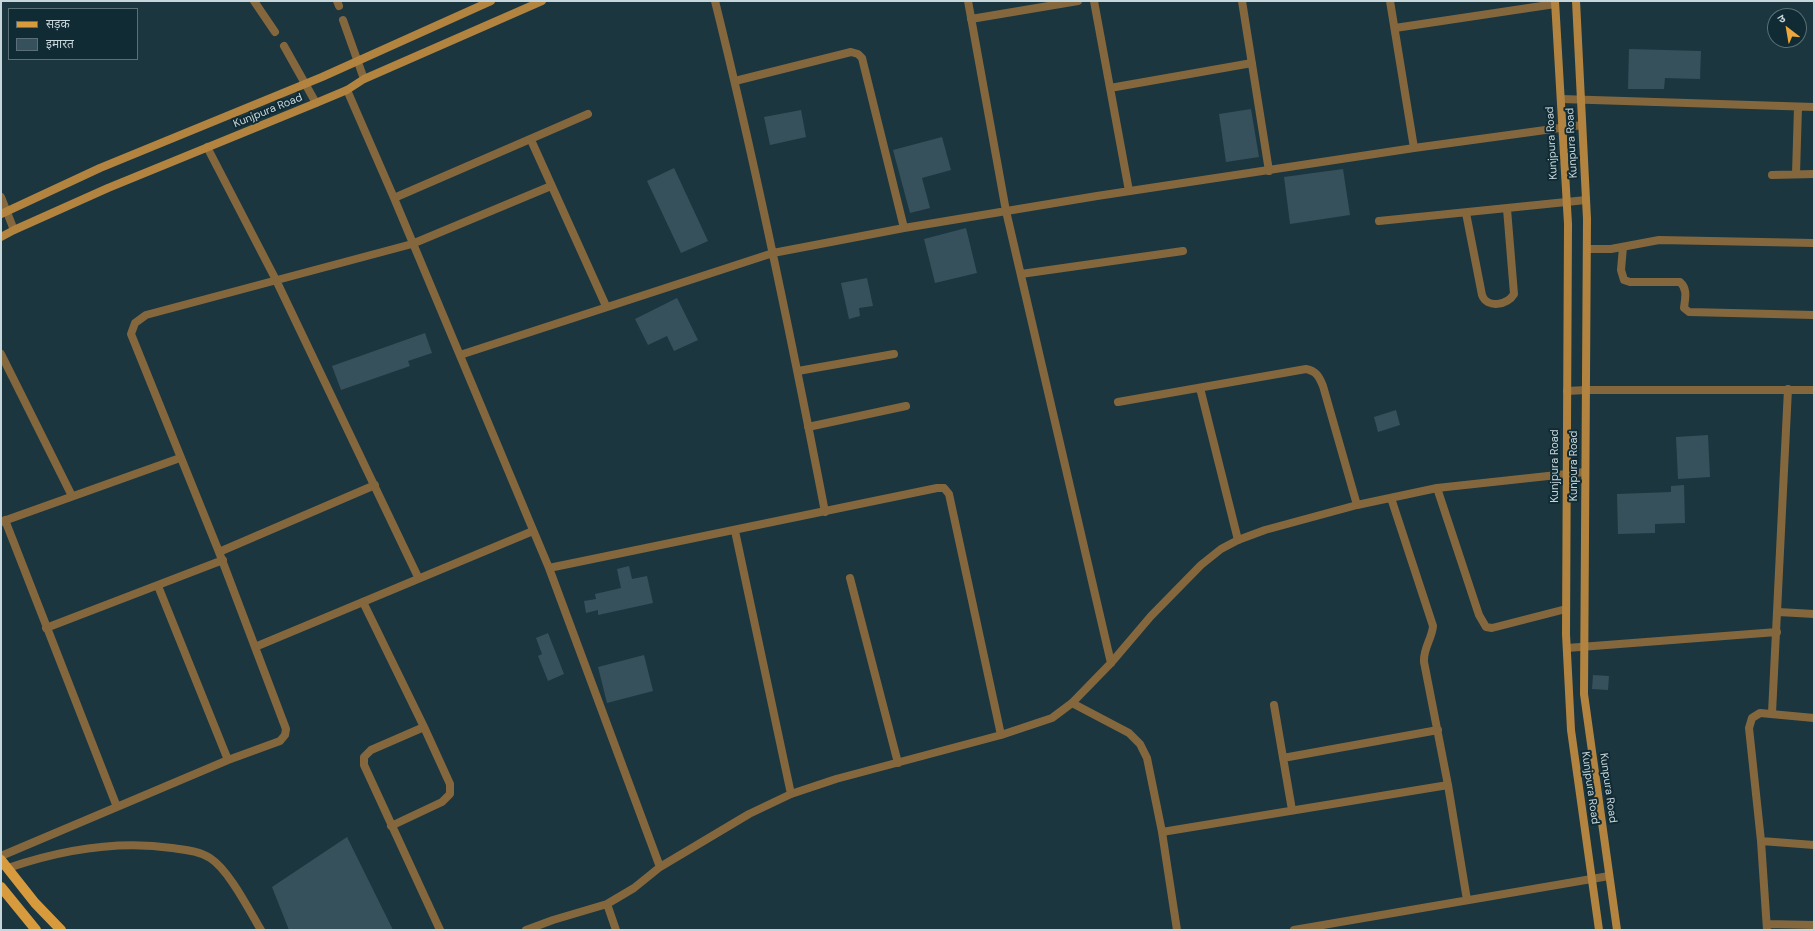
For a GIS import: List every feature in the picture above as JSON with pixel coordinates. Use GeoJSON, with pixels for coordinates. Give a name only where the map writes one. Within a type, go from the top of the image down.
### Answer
{"type":"FeatureCollection","features":[{"type":"Feature","properties":{"kind":"main road"},"geometry":{"type":"LineString","coordinates":[[1,860],[35,902],[61,930]]}},
{"type":"Feature","properties":{"kind":"main road"},"geometry":{"type":"LineString","coordinates":[[1,887],[36,930]]}},
{"type":"Feature","properties":{"kind":"street"},"geometry":{"type":"LineString","coordinates":[[254,1],[275,32]]}},
{"type":"Feature","properties":{"kind":"street","name":"Kunjpura Road"},"geometry":{"type":"LineString","coordinates":[[4,212],[100,168],[337,71],[491,1]]}},
{"type":"Feature","properties":{"kind":"street","name":"Kunjpura Road"},"geometry":{"type":"LineString","coordinates":[[1,237],[108,188],[346,90],[364,79],[542,1]]}},
{"type":"Feature","properties":{"kind":"street"},"geometry":{"type":"LineString","coordinates":[[715,1],[735,82],[773,253],[798,371],[825,512]]}},
{"type":"Feature","properties":{"kind":"street"},"geometry":{"type":"LineString","coordinates":[[968,1],[1006,211],[1111,662]]}},
{"type":"Feature","properties":{"kind":"street"},"geometry":{"type":"LineString","coordinates":[[971,19],[1078,1]]}},
{"type":"Feature","properties":{"kind":"street"},"geometry":{"type":"LineString","coordinates":[[1094,1],[1129,191]]}},
{"type":"Feature","properties":{"kind":"street"},"geometry":{"type":"LineString","coordinates":[[1242,1],[1269,171]]}},
{"type":"Feature","properties":{"kind":"street"},"geometry":{"type":"LineString","coordinates":[[1390,1],[1414,148]]}},
{"type":"Feature","properties":{"kind":"street","name":"Kunpura Road"},"geometry":{"type":"LineString","coordinates":[[1576,1],[1587,249],[1584,694],[1617,930]]}},
{"type":"Feature","properties":{"kind":"street"},"geometry":{"type":"LineString","coordinates":[[1395,28],[1555,3]]}},
{"type":"Feature","properties":{"kind":"street","name":"Kunjpura Road"},"geometry":{"type":"LineString","coordinates":[[1555,3],[1566,203],[1567,648],[1572,730],[1599,930]]}},
{"type":"Feature","properties":{"kind":"street"},"geometry":{"type":"LineString","coordinates":[[343,20],[364,79]]}},
{"type":"Feature","properties":{"kind":"street"},"geometry":{"type":"LineString","coordinates":[[284,46],[316,103]]}},
{"type":"Feature","properties":{"kind":"street"},"geometry":{"type":"LineString","coordinates":[[735,82],[851,52],[858,54],[862,58],[904,228]]}},
{"type":"Feature","properties":{"kind":"street"},"geometry":{"type":"LineString","coordinates":[[1110,88],[1252,63]]}},
{"type":"Feature","properties":{"kind":"street"},"geometry":{"type":"LineString","coordinates":[[346,90],[394,198],[549,568],[660,867]]}},
{"type":"Feature","properties":{"kind":"street"},"geometry":{"type":"LineString","coordinates":[[1561,99],[1814,107]]}},
{"type":"Feature","properties":{"kind":"street"},"geometry":{"type":"LineString","coordinates":[[1796,174],[1798,107]]}},
{"type":"Feature","properties":{"kind":"street"},"geometry":{"type":"LineString","coordinates":[[394,198],[531,140],[588,114]]}},
{"type":"Feature","properties":{"kind":"street"},"geometry":{"type":"LineString","coordinates":[[460,355],[606,306],[773,253],[904,228],[1129,191],[1414,148],[1582,125]]}},
{"type":"Feature","properties":{"kind":"street"},"geometry":{"type":"LineString","coordinates":[[531,140],[606,306]]}},
{"type":"Feature","properties":{"kind":"street"},"geometry":{"type":"LineString","coordinates":[[207,148],[276,280],[418,577]]}},
{"type":"Feature","properties":{"kind":"street"},"geometry":{"type":"LineString","coordinates":[[1772,175],[1814,174]]}},
{"type":"Feature","properties":{"kind":"street"},"geometry":{"type":"LineString","coordinates":[[1,856],[228,760],[280,741],[285,735],[286,729],[220,552],[180,458],[131,334],[134,323],[146,316],[412,244],[551,186]]}},
{"type":"Feature","properties":{"kind":"street"},"geometry":{"type":"LineString","coordinates":[[1,198],[4,212],[14,230]]}},
{"type":"Feature","properties":{"kind":"street"},"geometry":{"type":"LineString","coordinates":[[1379,221],[1586,200]]}},
{"type":"Feature","properties":{"kind":"street"},"geometry":{"type":"LineString","coordinates":[[1466,213],[1482,295],[1486,303],[1490,304],[1508,301],[1514,294],[1508,209]]}},
{"type":"Feature","properties":{"kind":"street"},"geometry":{"type":"LineString","coordinates":[[1587,249],[1601,250],[1659,240],[1814,243]]}},
{"type":"Feature","properties":{"kind":"street"},"geometry":{"type":"LineString","coordinates":[[1623,247],[1621,270],[1624,280],[1630,282],[1680,282],[1684,286],[1685,291],[1684,308],[1689,312],[1814,315]]}},
{"type":"Feature","properties":{"kind":"street"},"geometry":{"type":"LineString","coordinates":[[1020,274],[1183,251]]}},
{"type":"Feature","properties":{"kind":"street"},"geometry":{"type":"LineString","coordinates":[[1,354],[72,496]]}},
{"type":"Feature","properties":{"kind":"street"},"geometry":{"type":"LineString","coordinates":[[798,371],[894,354]]}},
{"type":"Feature","properties":{"kind":"street"},"geometry":{"type":"LineString","coordinates":[[1118,402],[1306,369],[1313,370],[1320,377],[1323,386],[1357,505]]}},
{"type":"Feature","properties":{"kind":"street"},"geometry":{"type":"LineString","coordinates":[[1200,388],[1238,540]]}},
{"type":"Feature","properties":{"kind":"street"},"geometry":{"type":"LineString","coordinates":[[1772,713],[1788,389]]}},
{"type":"Feature","properties":{"kind":"street"},"geometry":{"type":"LineString","coordinates":[[1567,391],[1814,390]]}},
{"type":"Feature","properties":{"kind":"street"},"geometry":{"type":"LineString","coordinates":[[808,426],[906,406]]}},
{"type":"Feature","properties":{"kind":"street"},"geometry":{"type":"LineString","coordinates":[[117,807],[3,521],[180,458]]}},
{"type":"Feature","properties":{"kind":"street"},"geometry":{"type":"LineString","coordinates":[[526,930],[553,920],[607,904],[634,888],[660,867],[749,814],[791,794],[836,779],[1001,735],[1052,718],[1072,703],[1111,662],[1151,616],[1201,565],[1221,549],[1238,540],[1264,530],[1357,505],[1437,488],[1585,472]]}},
{"type":"Feature","properties":{"kind":"street"},"geometry":{"type":"LineString","coordinates":[[220,552],[375,485]]}},
{"type":"Feature","properties":{"kind":"street"},"geometry":{"type":"LineString","coordinates":[[549,568],[735,531],[937,488],[944,488],[949,494],[1001,735]]}},
{"type":"Feature","properties":{"kind":"street"},"geometry":{"type":"LineString","coordinates":[[1437,488],[1479,615],[1486,627],[1492,628],[1566,609]]}},
{"type":"Feature","properties":{"kind":"street"},"geometry":{"type":"LineString","coordinates":[[1390,498],[1432,626],[1432,634],[1424,654],[1448,785],[1466,900]]}},
{"type":"Feature","properties":{"kind":"street"},"geometry":{"type":"LineString","coordinates":[[255,647],[363,602],[418,577],[534,531]]}},
{"type":"Feature","properties":{"kind":"street"},"geometry":{"type":"LineString","coordinates":[[735,531],[791,794]]}},
{"type":"Feature","properties":{"kind":"street"},"geometry":{"type":"LineString","coordinates":[[46,628],[223,560]]}},
{"type":"Feature","properties":{"kind":"street"},"geometry":{"type":"LineString","coordinates":[[850,578],[898,763]]}},
{"type":"Feature","properties":{"kind":"street"},"geometry":{"type":"LineString","coordinates":[[158,586],[228,760]]}},
{"type":"Feature","properties":{"kind":"street"},"geometry":{"type":"LineString","coordinates":[[363,602],[450,784],[450,794],[442,802],[391,826]]}},
{"type":"Feature","properties":{"kind":"street"},"geometry":{"type":"LineString","coordinates":[[1778,612],[1814,614]]}},
{"type":"Feature","properties":{"kind":"street"},"geometry":{"type":"LineString","coordinates":[[1567,648],[1776,632]]}},
{"type":"Feature","properties":{"kind":"street"},"geometry":{"type":"LineString","coordinates":[[1072,703],[1129,733],[1140,744],[1147,758],[1162,832],[1177,930]]}},
{"type":"Feature","properties":{"kind":"street"},"geometry":{"type":"LineString","coordinates":[[1274,705],[1292,810]]}},
{"type":"Feature","properties":{"kind":"street"},"geometry":{"type":"LineString","coordinates":[[1814,718],[1760,713],[1752,718],[1749,728],[1761,841],[1767,927],[1814,925]]}},
{"type":"Feature","properties":{"kind":"street"},"geometry":{"type":"LineString","coordinates":[[424,727],[371,750],[364,757],[364,765],[440,930]]}},
{"type":"Feature","properties":{"kind":"street"},"geometry":{"type":"LineString","coordinates":[[1283,758],[1438,730]]}},
{"type":"Feature","properties":{"kind":"street"},"geometry":{"type":"LineString","coordinates":[[1162,832],[1448,785]]}},
{"type":"Feature","properties":{"kind":"street"},"geometry":{"type":"LineString","coordinates":[[1761,841],[1814,845]]}},
{"type":"Feature","properties":{"kind":"street"},"geometry":{"type":"LineString","coordinates":[[8,868],[67,851],[107,845],[150,845],[194,851],[211,858],[224,871],[261,930]]}},
{"type":"Feature","properties":{"kind":"street"},"geometry":{"type":"LineString","coordinates":[[1294,930],[1307,929],[1609,876]]}},
{"type":"Feature","properties":{"kind":"street"},"geometry":{"type":"LineString","coordinates":[[607,904],[616,930]]}},
{"type":"Feature","properties":{"kind":"building"},"geometry":{"type":"Polygon","coordinates":[[[1629,49],[1701,51],[1700,79],[1665,78],[1664,89],[1628,89],[1629,49]]]}},
{"type":"Feature","properties":{"kind":"building"},"geometry":{"type":"Polygon","coordinates":[[[1251,109],[1259,157],[1226,162],[1219,114],[1251,109]]]}},
{"type":"Feature","properties":{"kind":"building"},"geometry":{"type":"Polygon","coordinates":[[[801,110],[806,137],[770,145],[764,117],[801,110]]]}},
{"type":"Feature","properties":{"kind":"building"},"geometry":{"type":"Polygon","coordinates":[[[942,137],[951,170],[922,178],[930,208],[910,213],[893,150],[942,137]]]}},
{"type":"Feature","properties":{"kind":"building"},"geometry":{"type":"Polygon","coordinates":[[[674,168],[708,241],[681,253],[647,181],[674,168]]]}},
{"type":"Feature","properties":{"kind":"building"},"geometry":{"type":"Polygon","coordinates":[[[1343,169],[1350,215],[1290,224],[1284,177],[1343,169]]]}},
{"type":"Feature","properties":{"kind":"building"},"geometry":{"type":"Polygon","coordinates":[[[966,228],[977,273],[935,283],[924,239],[966,228]]]}},
{"type":"Feature","properties":{"kind":"building"},"geometry":{"type":"Polygon","coordinates":[[[867,278],[873,306],[859,308],[860,316],[849,319],[841,283],[867,278]]]}},
{"type":"Feature","properties":{"kind":"building"},"geometry":{"type":"Polygon","coordinates":[[[677,298],[698,340],[674,351],[667,336],[648,345],[635,319],[677,298]]]}},
{"type":"Feature","properties":{"kind":"building"},"geometry":{"type":"Polygon","coordinates":[[[425,333],[432,353],[408,361],[410,366],[341,390],[332,366],[425,333]]]}},
{"type":"Feature","properties":{"kind":"building"},"geometry":{"type":"Polygon","coordinates":[[[1396,410],[1400,425],[1378,432],[1374,417],[1396,410]]]}},
{"type":"Feature","properties":{"kind":"building"},"geometry":{"type":"Polygon","coordinates":[[[1708,435],[1710,477],[1678,479],[1676,437],[1708,435]]]}},
{"type":"Feature","properties":{"kind":"building"},"geometry":{"type":"Polygon","coordinates":[[[1684,485],[1685,523],[1655,524],[1655,533],[1618,534],[1617,494],[1671,492],[1671,486],[1684,485]]]}},
{"type":"Feature","properties":{"kind":"building"},"geometry":{"type":"Polygon","coordinates":[[[629,566],[632,579],[647,576],[653,603],[598,615],[598,610],[586,613],[584,601],[596,599],[595,594],[621,588],[617,569],[629,566]]]}},
{"type":"Feature","properties":{"kind":"building"},"geometry":{"type":"Polygon","coordinates":[[[548,633],[564,674],[548,681],[538,656],[542,654],[536,638],[548,633]]]}},
{"type":"Feature","properties":{"kind":"building"},"geometry":{"type":"Polygon","coordinates":[[[644,655],[653,691],[607,703],[598,667],[644,655]]]}},
{"type":"Feature","properties":{"kind":"building"},"geometry":{"type":"Polygon","coordinates":[[[1593,675],[1609,676],[1608,690],[1592,689],[1593,675]]]}},
{"type":"Feature","properties":{"kind":"building"},"geometry":{"type":"Polygon","coordinates":[[[347,837],[393,930],[289,930],[272,887],[347,837]]]}}]}
